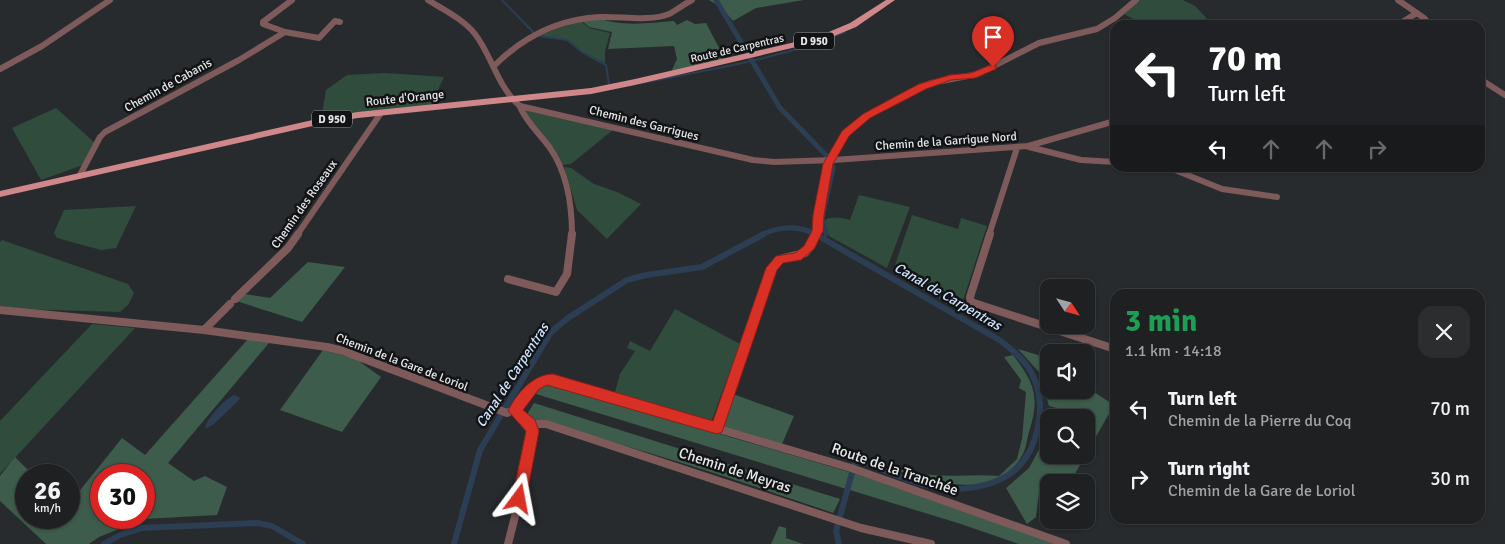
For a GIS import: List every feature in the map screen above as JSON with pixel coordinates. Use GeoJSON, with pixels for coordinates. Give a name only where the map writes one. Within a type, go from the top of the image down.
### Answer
{"type":"FeatureCollection","features":[{"type":"Feature","properties":{"kind":"main road","name":"Route de Carpentras"},"geometry":{"type":"LineString","coordinates":[[668,75],[786,48],[828,36],[853,26],[891,0]]}},
{"type":"Feature","properties":{"kind":"main road","name":"Route d'Orange"},"geometry":{"type":"LineString","coordinates":[[0,194],[326,120],[591,91],[668,75]]}},
{"type":"Feature","properties":{"kind":"street"},"geometry":{"type":"LineString","coordinates":[[0,69],[42,46],[110,0]]}},
{"type":"Feature","properties":{"kind":"street"},"geometry":{"type":"LineString","coordinates":[[292,0],[263,22],[263,24],[285,32],[319,38],[335,21],[340,22]]}},
{"type":"Feature","properties":{"kind":"street"},"geometry":{"type":"LineString","coordinates":[[428,0],[466,24],[489,54],[512,99],[520,107],[523,116],[536,134],[555,156],[570,198],[572,242],[567,270],[556,292],[508,279]]}},
{"type":"Feature","properties":{"kind":"street"},"geometry":{"type":"LineString","coordinates":[[494,66],[508,51],[539,32],[568,21],[598,17],[655,17],[668,14],[692,0]]}},
{"type":"Feature","properties":{"kind":"street"},"geometry":{"type":"LineString","coordinates":[[1111,20],[1121,14],[1136,0]]}},
{"type":"Feature","properties":{"kind":"street"},"geometry":{"type":"LineString","coordinates":[[1398,0],[1425,20]]}},
{"type":"Feature","properties":{"kind":"street"},"geometry":{"type":"LineString","coordinates":[[1405,20],[1417,13]]}},
{"type":"Feature","properties":{"kind":"street"},"geometry":{"type":"LineString","coordinates":[[508,544],[533,431],[530,424],[515,411],[531,390],[541,382],[553,380],[716,428],[772,268],[780,259],[804,254],[815,235],[830,160],[846,134],[854,125],[895,100],[940,80],[979,73],[1021,50],[1050,39],[1098,28],[1110,21]]}},
{"type":"Feature","properties":{"kind":"street","name":"Chemin de Cabanis"},"geometry":{"type":"LineString","coordinates":[[80,176],[100,137],[105,132],[238,60],[285,32]]}},
{"type":"Feature","properties":{"kind":"street"},"geometry":{"type":"LineString","coordinates":[[1485,82],[1505,96]]}},
{"type":"Feature","properties":{"kind":"street","name":"Chemin des Garrigues"},"geometry":{"type":"LineString","coordinates":[[520,107],[543,110],[746,159],[774,162]]}},
{"type":"Feature","properties":{"kind":"street","name":"Chemin des Roseaux"},"geometry":{"type":"LineString","coordinates":[[204,330],[288,248],[381,113]]}},
{"type":"Feature","properties":{"kind":"street","name":"Chemin de la Garrigue Nord"},"geometry":{"type":"LineString","coordinates":[[774,162],[1017,148],[1110,122]]}},
{"type":"Feature","properties":{"kind":"street"},"geometry":{"type":"LineString","coordinates":[[1028,146],[1081,160],[1110,162]]}},
{"type":"Feature","properties":{"kind":"street"},"geometry":{"type":"LineString","coordinates":[[1017,148],[978,266],[970,297],[971,302],[1110,347]]}},
{"type":"Feature","properties":{"kind":"street"},"geometry":{"type":"LineString","coordinates":[[1180,172],[1222,189],[1277,197]]}},
{"type":"Feature","properties":{"kind":"street","name":"Chemin de la Gare de Loriol"},"geometry":{"type":"LineString","coordinates":[[0,310],[204,330],[327,347],[343,351],[500,412],[515,411]]}},
{"type":"Feature","properties":{"kind":"street","name":"Chemin de Meyras"},"geometry":{"type":"LineString","coordinates":[[530,424],[546,424],[879,533],[931,544]]}},
{"type":"Feature","properties":{"kind":"street","name":"Route de la Tranchée"},"geometry":{"type":"LineString","coordinates":[[716,428],[854,469],[1066,544]]}},
{"type":"Feature","properties":{"kind":"green space"},"geometry":{"type":"Polygon","coordinates":[[[709,0],[804,0],[756,8],[733,21],[722,8],[709,0]]]}},
{"type":"Feature","properties":{"kind":"green space"},"geometry":{"type":"Polygon","coordinates":[[[1139,0],[1183,0],[1195,6],[1208,20],[1135,20],[1124,14],[1139,0]]]}},
{"type":"Feature","properties":{"kind":"green space"},"geometry":{"type":"Polygon","coordinates":[[[598,18],[617,23],[674,21],[677,25],[687,20],[695,24],[706,23],[725,59],[671,72],[677,59],[674,46],[608,49],[612,32],[589,27],[581,20],[598,18]]]}},
{"type":"Feature","properties":{"kind":"green space"},"geometry":{"type":"Polygon","coordinates":[[[581,21],[589,28],[610,33],[605,51],[605,63],[582,52],[568,40],[539,35],[581,21]]]}},
{"type":"Feature","properties":{"kind":"green space"},"geometry":{"type":"Polygon","coordinates":[[[385,73],[444,77],[431,105],[321,120],[326,90],[347,75],[385,73]]]}},
{"type":"Feature","properties":{"kind":"green space"},"geometry":{"type":"Polygon","coordinates":[[[56,108],[94,142],[83,165],[41,180],[12,128],[56,108]]]}},
{"type":"Feature","properties":{"kind":"green space"},"geometry":{"type":"Polygon","coordinates":[[[528,109],[614,129],[571,164],[562,165],[558,155],[543,139],[524,111],[528,109]]]}},
{"type":"Feature","properties":{"kind":"green space"},"geometry":{"type":"Polygon","coordinates":[[[564,167],[571,168],[594,184],[617,192],[641,204],[607,239],[577,210],[564,167]]]}},
{"type":"Feature","properties":{"kind":"green space"},"geometry":{"type":"Polygon","coordinates":[[[859,195],[910,207],[887,268],[829,236],[824,221],[833,218],[850,220],[859,195]]]}},
{"type":"Feature","properties":{"kind":"green space"},"geometry":{"type":"Polygon","coordinates":[[[136,206],[116,248],[101,250],[57,238],[54,233],[64,210],[136,206]]]}},
{"type":"Feature","properties":{"kind":"green space"},"geometry":{"type":"Polygon","coordinates":[[[912,215],[958,229],[961,218],[987,226],[960,310],[893,271],[912,215]]]}},
{"type":"Feature","properties":{"kind":"green space"},"geometry":{"type":"Polygon","coordinates":[[[2,240],[128,284],[134,293],[128,305],[120,312],[19,309],[0,306],[0,242],[2,240]]]}},
{"type":"Feature","properties":{"kind":"green space"},"geometry":{"type":"Polygon","coordinates":[[[308,262],[345,267],[302,322],[236,301],[244,294],[270,298],[308,262]]]}},
{"type":"Feature","properties":{"kind":"green space"},"geometry":{"type":"Polygon","coordinates":[[[675,309],[740,344],[711,422],[620,397],[615,392],[620,374],[635,351],[627,348],[630,341],[650,351],[675,309]]]}},
{"type":"Feature","properties":{"kind":"green space"},"geometry":{"type":"Polygon","coordinates":[[[92,324],[135,328],[0,474],[0,421],[92,324]]]}},
{"type":"Feature","properties":{"kind":"green space"},"geometry":{"type":"Polygon","coordinates":[[[248,339],[269,343],[168,463],[194,481],[205,476],[227,487],[217,515],[155,518],[155,464],[101,464],[122,438],[145,455],[248,339]]]}},
{"type":"Feature","properties":{"kind":"green space"},"geometry":{"type":"Polygon","coordinates":[[[1018,349],[1040,356],[1040,375],[1039,372],[1018,349]]]}},
{"type":"Feature","properties":{"kind":"green space"},"geometry":{"type":"Polygon","coordinates":[[[323,350],[356,359],[381,377],[342,432],[280,410],[323,350]]]}},
{"type":"Feature","properties":{"kind":"green space"},"geometry":{"type":"Polygon","coordinates":[[[1013,355],[1031,383],[1035,400],[1024,452],[1009,471],[992,481],[972,484],[950,484],[906,473],[867,460],[866,458],[899,469],[924,474],[941,476],[999,476],[1017,459],[1022,439],[1026,392],[1019,388],[1021,380],[1004,357],[1013,355]]]}},
{"type":"Feature","properties":{"kind":"green space"},"geometry":{"type":"Polygon","coordinates":[[[554,385],[856,474],[1056,544],[1019,544],[961,524],[536,394],[540,386],[554,385]]]}},
{"type":"Feature","properties":{"kind":"green space"},"geometry":{"type":"Polygon","coordinates":[[[1095,393],[1110,402],[1110,412],[1095,438],[1095,409],[1061,409],[1049,406],[1047,399],[1095,399],[1095,393]]]}},
{"type":"Feature","properties":{"kind":"green space"},"geometry":{"type":"Polygon","coordinates":[[[733,394],[794,416],[782,444],[720,427],[733,394]]]}},
{"type":"Feature","properties":{"kind":"green space"},"geometry":{"type":"Polygon","coordinates":[[[534,403],[840,499],[833,513],[609,441],[533,421],[526,416],[534,403]]]}},
{"type":"Feature","properties":{"kind":"green space"},"geometry":{"type":"Polygon","coordinates":[[[1040,448],[1040,464],[1081,464],[1075,474],[1040,474],[1040,492],[1036,517],[1027,524],[1006,488],[1029,468],[1040,448]]]}},
{"type":"Feature","properties":{"kind":"green space"},"geometry":{"type":"Polygon","coordinates":[[[15,457],[22,464],[15,464],[15,515],[0,501],[0,476],[15,457]]]}},
{"type":"Feature","properties":{"kind":"green space"},"geometry":{"type":"Polygon","coordinates":[[[90,478],[90,529],[119,529],[99,537],[89,544],[46,544],[30,529],[80,529],[80,490],[90,478]]]}},
{"type":"Feature","properties":{"kind":"green space"},"geometry":{"type":"Polygon","coordinates":[[[779,526],[786,528],[786,538],[803,544],[771,544],[779,526]]]}},
{"type":"Feature","properties":{"kind":"water"},"geometry":{"type":"Polygon","coordinates":[[[234,395],[240,399],[214,424],[205,429],[208,420],[216,410],[234,395]]]}},
{"type":"Feature","properties":{"kind":"waterway"},"geometry":{"type":"LineString","coordinates":[[502,0],[535,34]]}},
{"type":"Feature","properties":{"kind":"waterway","name":"Canal de Carpentras"},"geometry":{"type":"LineString","coordinates":[[716,0],[780,108],[827,156]]}},
{"type":"Feature","properties":{"kind":"waterway"},"geometry":{"type":"LineString","coordinates":[[642,83],[771,56],[845,32]]}},
{"type":"Feature","properties":{"kind":"waterway"},"geometry":{"type":"LineString","coordinates":[[539,36],[567,40],[582,52],[606,65],[609,85]]}},
{"type":"Feature","properties":{"kind":"waterway","name":"Canal de Carpentras"},"geometry":{"type":"LineString","coordinates":[[826,234],[822,219],[833,168],[832,163]]}},
{"type":"Feature","properties":{"kind":"waterway","name":"Canal de Carpentras"},"geometry":{"type":"LineString","coordinates":[[761,235],[782,228],[796,228],[816,235]]}},
{"type":"Feature","properties":{"kind":"waterway","name":"Canal de Carpentras"},"geometry":{"type":"LineString","coordinates":[[454,544],[480,450],[551,332],[568,318],[627,280],[646,275],[702,267],[764,234]]}},
{"type":"Feature","properties":{"kind":"waterway","name":"Canal de Carpentras"},"geometry":{"type":"LineString","coordinates":[[816,235],[1001,341],[1026,364],[1037,386],[1039,400],[1038,428],[1028,454],[1010,474],[992,482],[979,486],[947,489],[921,484],[861,461],[855,462],[836,531],[839,544]]}},
{"type":"Feature","properties":{"kind":"waterway","name":"Canal de Carpentras"},"geometry":{"type":"LineString","coordinates":[[104,544],[120,535],[142,528],[258,523],[272,526],[303,544]]}},
{"type":"Feature","properties":{"kind":"route"},"geometry":{"type":"LineString","coordinates":[[519,499],[533,431],[530,424],[515,411],[520,407],[534,385],[546,380],[553,380],[717,428],[772,268],[776,261],[780,259],[797,257],[804,254],[818,231],[818,215],[828,164],[846,134],[866,116],[922,86],[950,78],[972,76],[993,67]]}}]}
